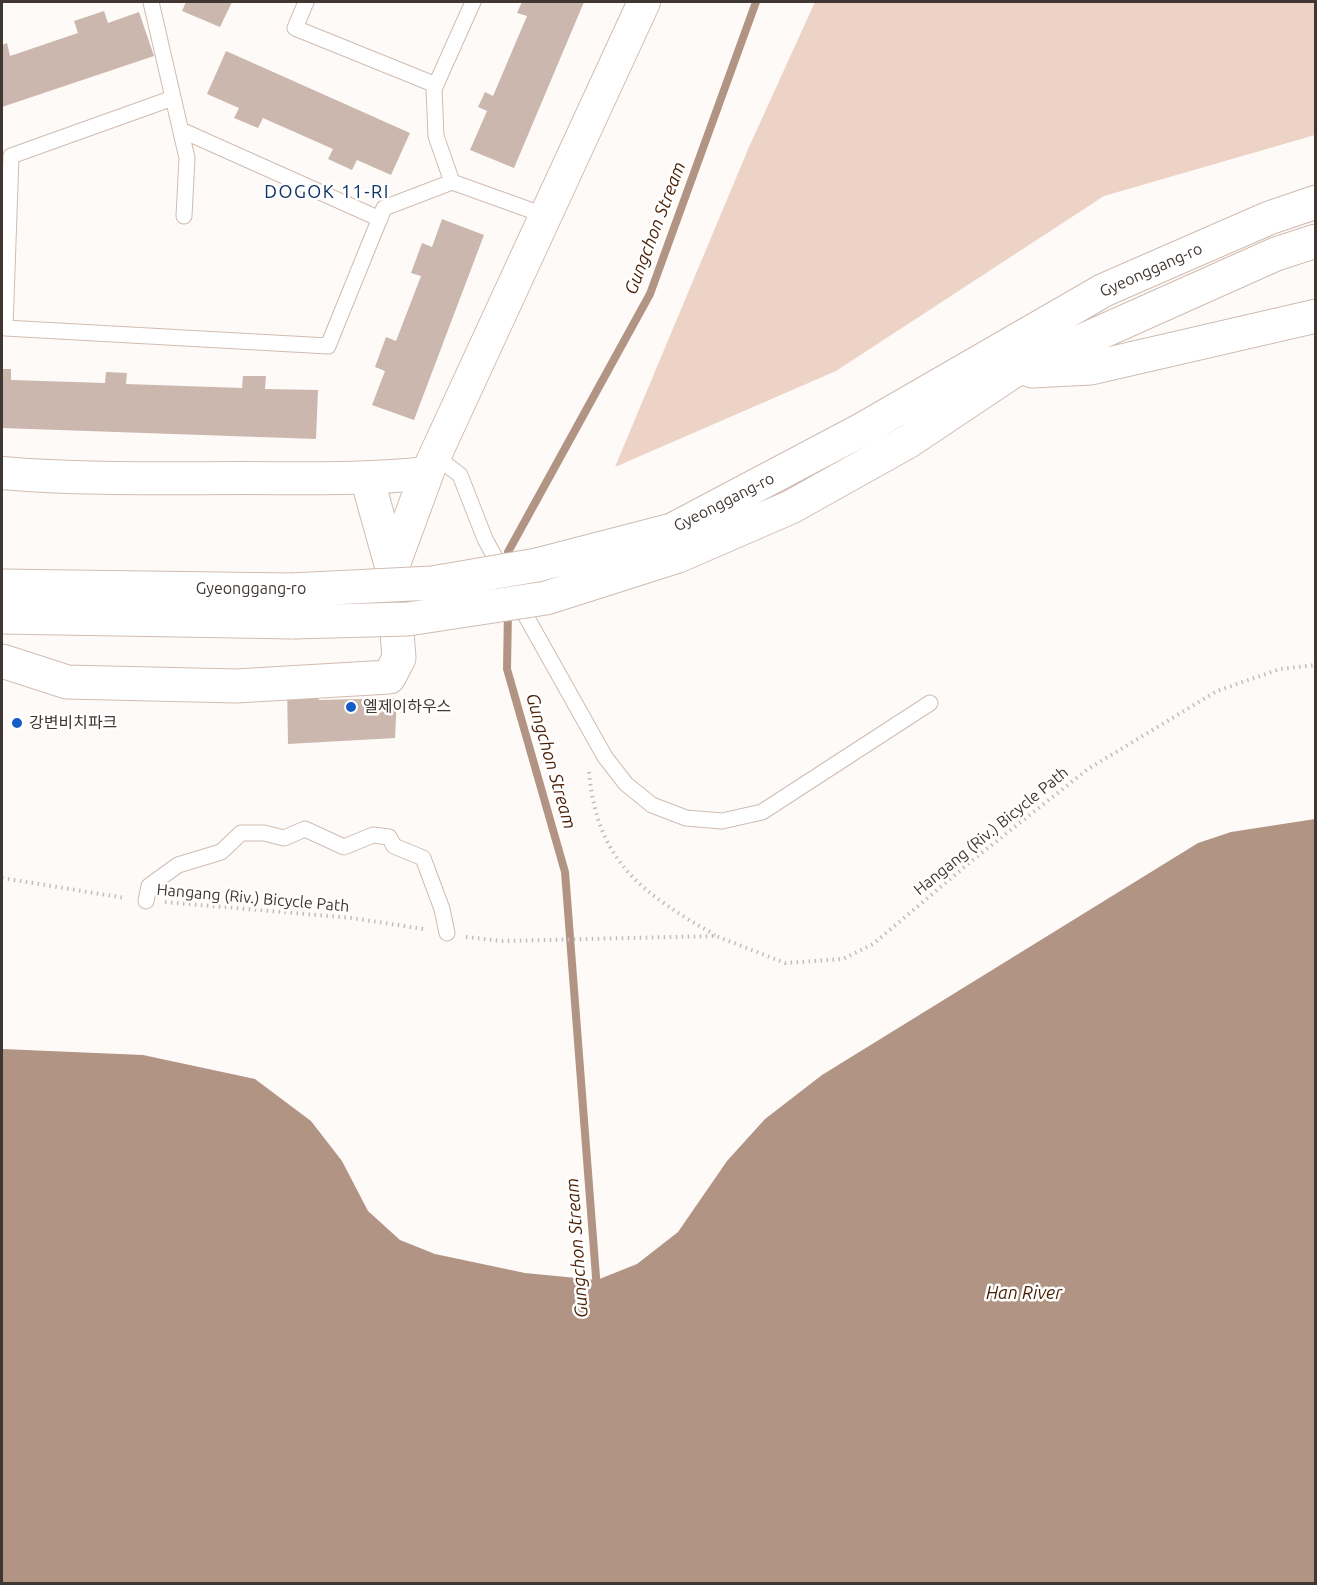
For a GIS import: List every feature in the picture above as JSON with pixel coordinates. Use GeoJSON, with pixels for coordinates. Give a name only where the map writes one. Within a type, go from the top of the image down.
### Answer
{"type":"FeatureCollection","features":[{"type":"Feature","properties":{"kind":"main road","name":"Gyeonggang-ro"},"geometry":{"type":"LineString","coordinates":[[2,586],[291,590],[432,583],[675,543],[862,429],[1104,290],[1269,218],[1316,202]]}},
{"type":"Feature","properties":{"kind":"main road","name":"Gyeonggang-ro"},"geometry":{"type":"LineString","coordinates":[[2,617],[294,622],[408,619],[546,598],[675,543],[791,507],[909,441],[1012,372],[1276,254],[1316,241]]}},
{"type":"Feature","properties":{"kind":"main road"},"geometry":{"type":"LineString","coordinates":[[1012,372],[1091,368],[1316,316]]}},
{"type":"Feature","properties":{"kind":"main road"},"geometry":{"type":"LineString","coordinates":[[392,568],[431,465]]}},
{"type":"Feature","properties":{"kind":"main road"},"geometry":{"type":"LineString","coordinates":[[2,662],[67,682],[236,686],[389,677],[399,658],[392,568],[367,478]]}},
{"type":"Feature","properties":{"kind":"street"},"geometry":{"type":"LineString","coordinates":[[2,473],[39,476],[166,478],[367,478],[431,465],[544,215],[644,2]]}},
{"type":"Feature","properties":{"kind":"lane"},"geometry":{"type":"LineString","coordinates":[[151,2],[187,158],[184,216]]}},
{"type":"Feature","properties":{"kind":"lane"},"geometry":{"type":"LineString","coordinates":[[306,2],[295,28],[436,85]]}},
{"type":"Feature","properties":{"kind":"lane"},"geometry":{"type":"LineString","coordinates":[[452,182],[436,136],[436,85],[472,2]]}},
{"type":"Feature","properties":{"kind":"lane"},"geometry":{"type":"LineString","coordinates":[[173,98],[11,156],[5,328],[328,346],[384,208],[452,182],[544,215]]}},
{"type":"Feature","properties":{"kind":"lane"},"geometry":{"type":"LineString","coordinates":[[180,130],[380,219]]}},
{"type":"Feature","properties":{"kind":"lane"},"geometry":{"type":"LineString","coordinates":[[431,465],[460,475],[494,555],[522,611],[605,757],[626,784],[652,805],[686,818],[722,821],[762,812],[930,703]]}},
{"type":"Feature","properties":{"kind":"lane"},"geometry":{"type":"LineString","coordinates":[[146,901],[149,886],[178,865],[221,852],[241,833],[264,833],[284,838],[305,829],[344,847],[373,835],[389,837],[394,846],[423,858],[442,909],[447,933]]}},
{"type":"Feature","properties":{"kind":"path","name":"Hangang (Riv.) Bicycle Path"},"geometry":{"type":"LineString","coordinates":[[2,878],[146,901],[352,918],[502,941],[678,935],[716,936],[785,963],[826,962],[852,955],[873,944],[974,859],[1088,769],[1217,691],[1280,669],[1316,665]]}},
{"type":"Feature","properties":{"kind":"path"},"geometry":{"type":"LineString","coordinates":[[589,726],[591,790],[597,818],[609,847],[624,869],[649,894],[716,936]]}},
{"type":"Feature","properties":{"kind":"shaded area"},"geometry":{"type":"Polygon","coordinates":[[[815,2],[1315,2],[1315,135],[1104,196],[836,371],[615,467],[749,147],[815,2]]]}},
{"type":"Feature","properties":{"kind":"water","name":"Han River"},"geometry":{"type":"Polygon","coordinates":[[[1315,819],[1315,1583],[2,1583],[2,1049],[143,1055],[255,1079],[311,1121],[342,1161],[368,1211],[400,1240],[435,1254],[525,1273],[597,1280],[637,1264],[678,1232],[727,1161],[765,1119],[822,1075],[1198,843],[1231,832],[1315,819]]]}},
{"type":"Feature","properties":{"kind":"building"},"geometry":{"type":"Polygon","coordinates":[[[186,2],[232,2],[220,27],[182,11],[186,2]]]}},
{"type":"Feature","properties":{"kind":"building"},"geometry":{"type":"Polygon","coordinates":[[[522,2],[584,2],[514,168],[470,150],[487,111],[478,107],[485,92],[493,96],[527,16],[517,13],[522,2]]]}},
{"type":"Feature","properties":{"kind":"building"},"geometry":{"type":"Polygon","coordinates":[[[104,11],[108,23],[139,12],[154,56],[2,107],[2,45],[7,43],[10,56],[78,33],[74,21],[104,11]]]}},
{"type":"Feature","properties":{"kind":"building"},"geometry":{"type":"Polygon","coordinates":[[[226,51],[410,133],[391,175],[357,160],[352,170],[328,159],[333,149],[263,118],[258,128],[234,118],[239,108],[207,94],[226,51]]]}},
{"type":"Feature","properties":{"kind":"building"},"geometry":{"type":"Polygon","coordinates":[[[442,219],[484,235],[414,420],[372,405],[385,371],[375,367],[386,337],[396,341],[421,276],[411,273],[422,243],[432,247],[442,219]]]}},
{"type":"Feature","properties":{"kind":"building"},"geometry":{"type":"Polygon","coordinates":[[[2,369],[11,369],[11,380],[105,383],[106,372],[127,373],[126,384],[242,388],[243,376],[266,376],[265,389],[318,390],[316,439],[2,428],[2,369]]]}},
{"type":"Feature","properties":{"kind":"building"},"geometry":{"type":"Polygon","coordinates":[[[314,682],[319,700],[397,698],[395,738],[288,744],[287,683],[314,682]]]}},
{"type":"Feature","properties":{"kind":"waterway","name":"Gungchon Stream"},"geometry":{"type":"LineString","coordinates":[[508,564],[508,552],[650,294],[756,2]]}},
{"type":"Feature","properties":{"kind":"waterway","name":"Gungchon Stream"},"geometry":{"type":"LineString","coordinates":[[508,610],[507,669],[565,872],[597,1290]]}},
{"type":"Feature","properties":{"kind":"place","name":"엘제이하우스"},"geometry":{"type":"Point","coordinates":[351,707]}},
{"type":"Feature","properties":{"kind":"place","name":"강변비치파크"},"geometry":{"type":"Point","coordinates":[17,723]}},
{"type":"Feature","properties":{"kind":"district","name":"DOGOK 11-RI"},"geometry":{"type":"Point","coordinates":[327,192]}}]}
